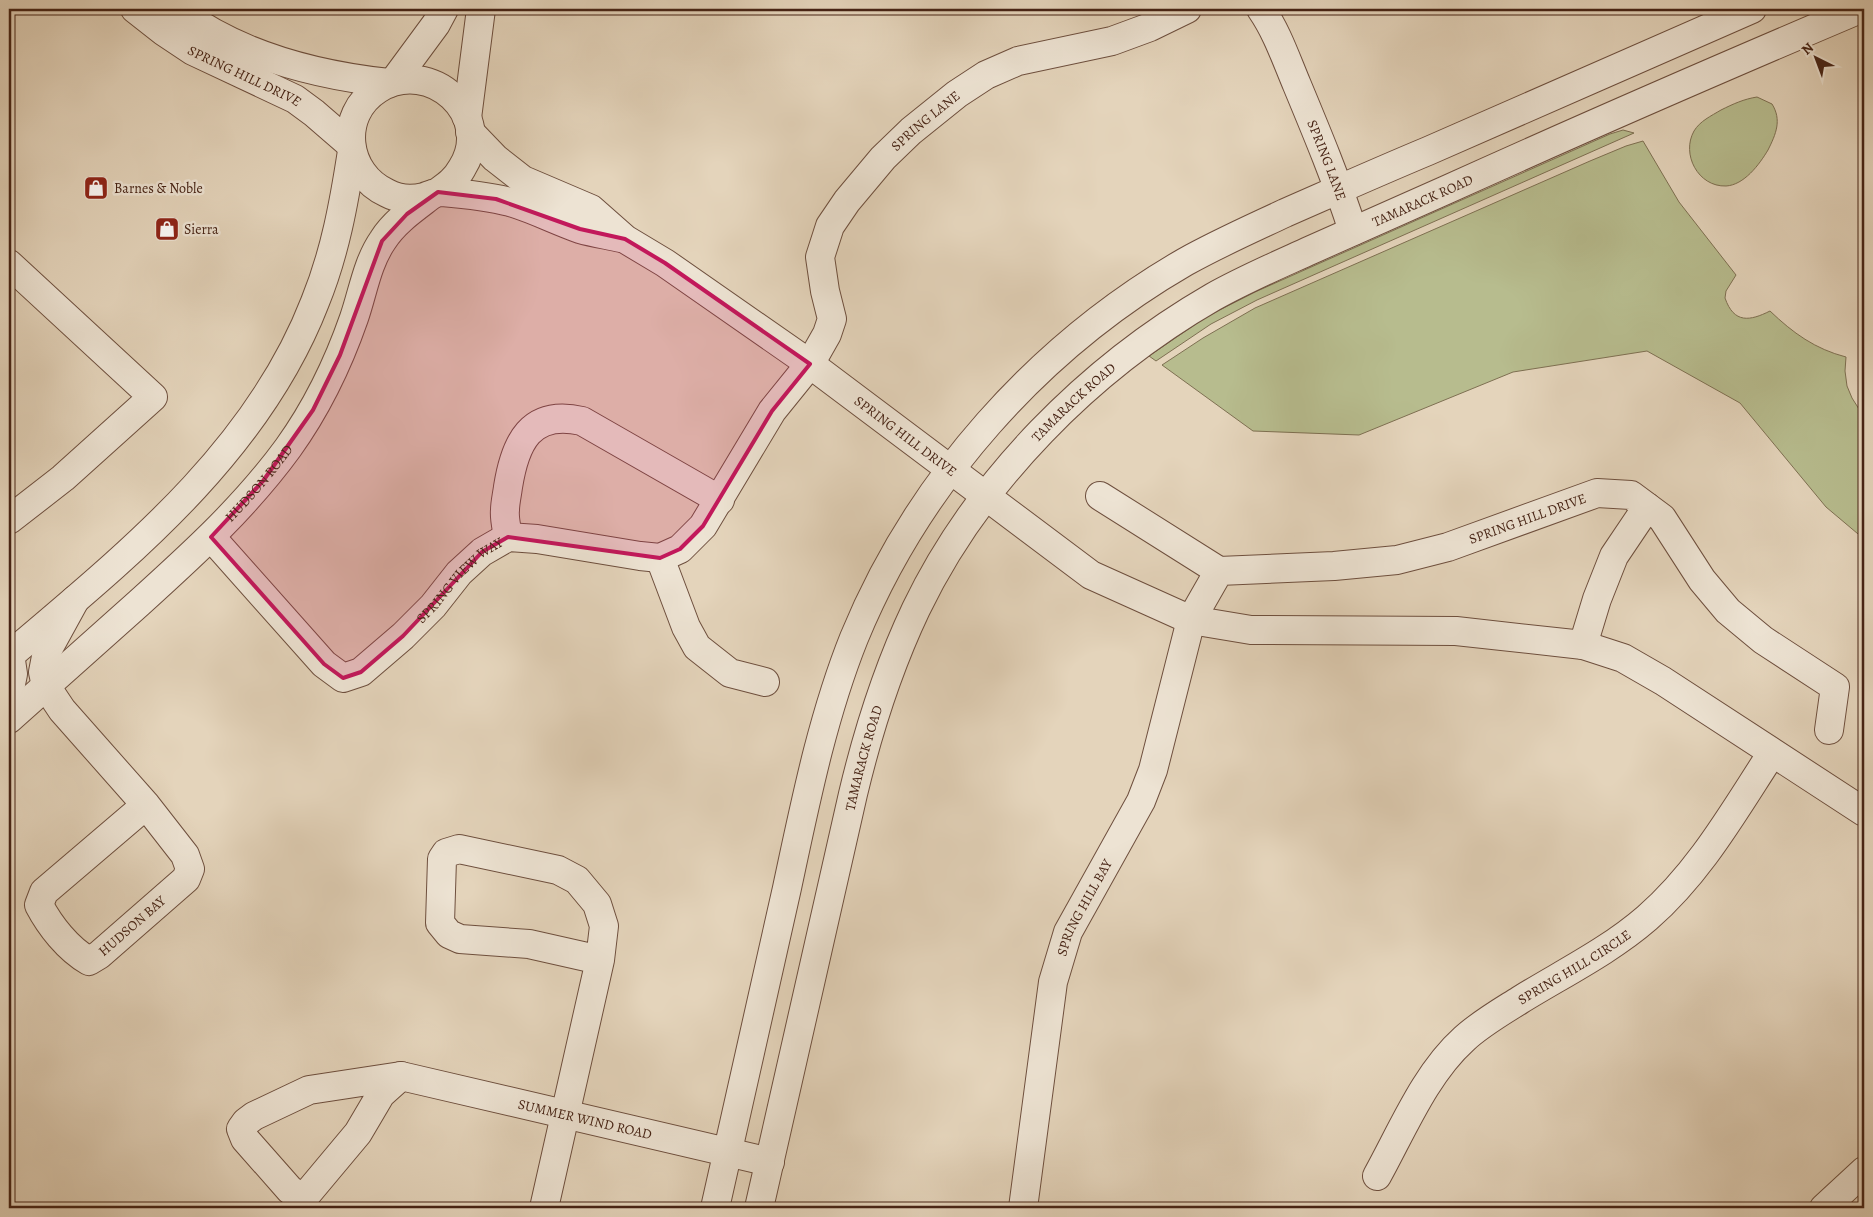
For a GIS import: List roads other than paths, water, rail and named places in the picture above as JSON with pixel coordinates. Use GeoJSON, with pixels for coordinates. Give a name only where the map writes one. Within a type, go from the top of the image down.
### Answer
{"type":"FeatureCollection","features":[{"type":"Feature","properties":{"kind":"street","name":"SPRING HILL DRIVE"},"geometry":{"type":"LineString","coordinates":[[135,9],[193,51],[295,99],[314,113],[352,148]]}},
{"type":"Feature","properties":{"kind":"street","name":"SPRING HILL DRIVE"},"geometry":{"type":"LineString","coordinates":[[177,9],[212,32],[263,55],[325,73],[355,79],[392,82]]}},
{"type":"Feature","properties":{"kind":"street"},"geometry":{"type":"LineString","coordinates":[[392,82],[436,24],[444,9]]}},
{"type":"Feature","properties":{"kind":"street"},"geometry":{"type":"LineString","coordinates":[[352,148],[357,165],[365,178],[376,188],[389,194],[403,198],[418,198],[436,193],[452,181],[463,167],[469,150],[468,125],[481,9]]}},
{"type":"Feature","properties":{"kind":"street","name":"SPRING LANE"},"geometry":{"type":"LineString","coordinates":[[810,364],[827,334],[832,319],[824,291],[820,257],[830,226],[847,201],[883,158],[957,94],[986,76],[1018,61],[1055,55],[1112,41],[1150,27],[1187,9]]}},
{"type":"Feature","properties":{"kind":"street","name":"SPRING LANE"},"geometry":{"type":"LineString","coordinates":[[1262,9],[1270,22],[1339,189],[1353,231]]}},
{"type":"Feature","properties":{"kind":"street"},"geometry":{"type":"LineString","coordinates":[[715,1208],[809,787],[836,687],[875,590],[901,544],[951,469],[991,420],[1029,381],[1107,312],[1188,260],[1339,189],[1752,9]]}},
{"type":"Feature","properties":{"kind":"street","name":"TAMARACK ROAD"},"geometry":{"type":"LineString","coordinates":[[759,1208],[855,785],[878,702],[916,610],[964,526],[986,496],[1064,410],[1099,376],[1136,346],[1176,319],[1217,295],[1268,269],[1570,134],[1860,9]]}},
{"type":"Feature","properties":{"kind":"street"},"geometry":{"type":"LineString","coordinates":[[9,694],[12,680],[9,653],[75,600],[146,536],[196,485],[240,434],[276,384],[298,341],[325,276],[344,207],[352,148],[351,132],[360,108],[367,97],[392,82],[409,79],[424,80],[438,85],[450,94],[460,105],[468,125]]}},
{"type":"Feature","properties":{"kind":"street","name":"SPRING HILL DRIVE"},"geometry":{"type":"LineString","coordinates":[[468,125],[495,158],[523,180],[591,209],[625,239],[665,263],[810,364],[1090,575],[1192,620],[1251,630],[1456,631],[1583,645],[1623,658],[1664,681],[1864,812]]}},
{"type":"Feature","properties":{"kind":"street","name":"SPRING HILL DRIVE"},"geometry":{"type":"LineString","coordinates":[[436,193],[480,195],[529,208],[580,229],[625,239]]}},
{"type":"Feature","properties":{"kind":"street","name":"HUDSON ROAD"},"geometry":{"type":"LineString","coordinates":[[9,719],[211,537],[263,481],[313,410],[340,355],[355,316],[372,261],[382,241],[393,227],[436,193]]}},
{"type":"Feature","properties":{"kind":"street"},"geometry":{"type":"LineString","coordinates":[[9,264],[153,397],[57,483],[9,520]]}},
{"type":"Feature","properties":{"kind":"street"},"geometry":{"type":"LineString","coordinates":[[765,682],[730,673],[697,647],[686,628],[660,558],[680,549],[703,526],[772,411],[810,364]]}},
{"type":"Feature","properties":{"kind":"street"},"geometry":{"type":"LineString","coordinates":[[508,538],[505,511],[515,453],[528,432],[542,423],[565,417],[582,421],[720,500]]}},
{"type":"Feature","properties":{"kind":"street","name":"SPRING HILL DRIVE"},"geometry":{"type":"LineString","coordinates":[[1219,571],[1334,566],[1397,560],[1448,547],[1598,493],[1630,495],[1662,518],[1702,580],[1728,610],[1763,640],[1834,687],[1829,730]]}},
{"type":"Feature","properties":{"kind":"street"},"geometry":{"type":"LineString","coordinates":[[1100,496],[1219,571],[1192,620]]}},
{"type":"Feature","properties":{"kind":"street"},"geometry":{"type":"LineString","coordinates":[[1583,645],[1597,599],[1614,556],[1647,507]]}},
{"type":"Feature","properties":{"kind":"street","name":"SPRING VIEW WAY"},"geometry":{"type":"LineString","coordinates":[[211,537],[324,664],[343,678],[361,672],[403,636],[433,606],[459,573],[482,552],[508,538],[537,539],[660,558]]}},
{"type":"Feature","properties":{"kind":"street"},"geometry":{"type":"LineString","coordinates":[[46,686],[43,672],[47,651],[75,600]]}},
{"type":"Feature","properties":{"kind":"street","name":"SPRING HILL BAY"},"geometry":{"type":"LineString","coordinates":[[1023,1208],[1053,982],[1058,961],[1068,932],[1141,801],[1153,770],[1192,620]]}},
{"type":"Feature","properties":{"kind":"street","name":"HUDSON BAY"},"geometry":{"type":"LineString","coordinates":[[46,686],[62,710],[146,805],[185,855],[190,869],[186,879],[99,955],[89,961],[76,954],[38,905],[44,892],[146,805]]}},
{"type":"Feature","properties":{"kind":"street","name":"SPRING HILL CIRCLE"},"geometry":{"type":"LineString","coordinates":[[1377,1176],[1424,1090],[1441,1064],[1464,1039],[1494,1016],[1618,940],[1676,891],[1707,853],[1772,753]]}},
{"type":"Feature","properties":{"kind":"street"},"geometry":{"type":"LineString","coordinates":[[544,1208],[600,960],[604,926],[597,904],[577,880],[558,870],[459,849],[446,853],[442,859],[440,923],[449,934],[460,939],[529,944],[600,960]]}},
{"type":"Feature","properties":{"kind":"street"},"geometry":{"type":"LineString","coordinates":[[401,1076],[380,1094],[358,1133],[307,1194],[300,1196],[290,1190],[245,1139],[241,1129],[254,1116],[309,1090],[401,1076]]}},
{"type":"Feature","properties":{"kind":"street","name":"SUMMER WIND ROAD"},"geometry":{"type":"LineString","coordinates":[[401,1076],[565,1116],[728,1151],[770,1162]]}},
{"type":"Feature","properties":{"kind":"street"},"geometry":{"type":"LineString","coordinates":[[1824,1208],[1864,1171]]}},
{"type":"Feature","properties":{"kind":"place","name":"Barnes & Noble"},"geometry":{"type":"Point","coordinates":[96,188]}},
{"type":"Feature","properties":{"kind":"place","name":"Sierra"},"geometry":{"type":"Point","coordinates":[167,229]}}]}
